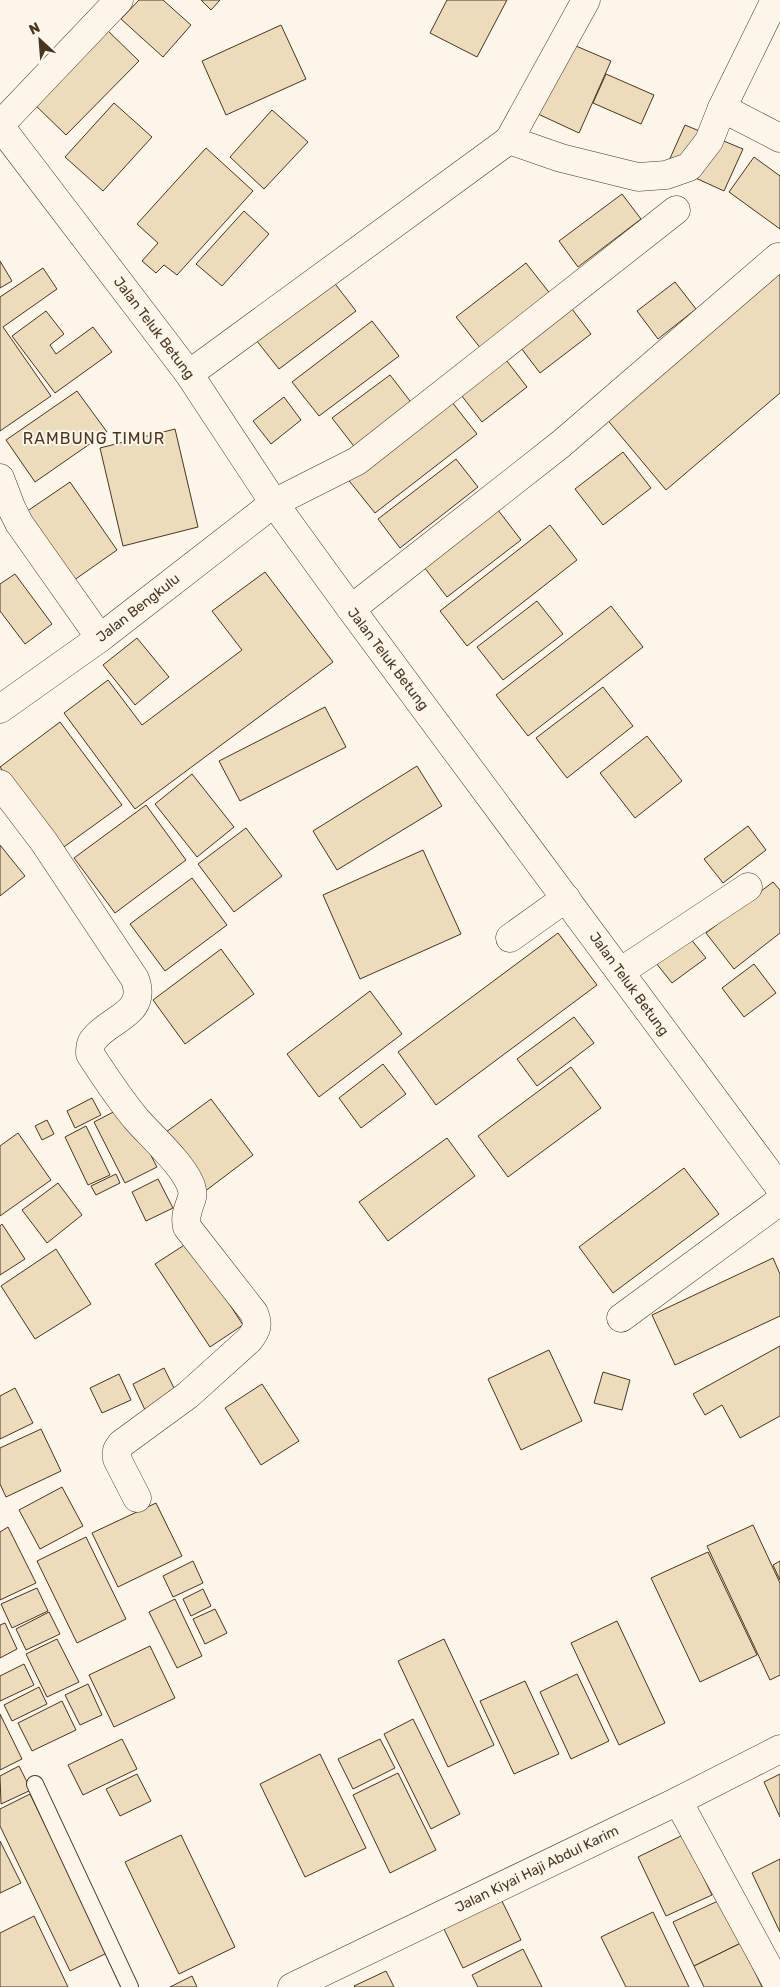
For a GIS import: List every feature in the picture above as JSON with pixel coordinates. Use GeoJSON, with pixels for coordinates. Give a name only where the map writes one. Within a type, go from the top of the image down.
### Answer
{"type":"FeatureCollection","features":[{"type":"Feature","properties":{"kind":"street"},"geometry":{"type":"LineString","coordinates":[[0,126],[119,0]]}},
{"type":"Feature","properties":{"kind":"street"},"geometry":{"type":"LineString","coordinates":[[189,374],[509,140],[586,0]]}},
{"type":"Feature","properties":{"kind":"street"},"geometry":{"type":"LineString","coordinates":[[509,140],[561,158],[638,177],[666,175],[689,168],[709,140],[722,108],[775,0]]}},
{"type":"Feature","properties":{"kind":"street"},"geometry":{"type":"LineString","coordinates":[[722,108],[780,138]]}},
{"type":"Feature","properties":{"kind":"street","name":"Jalan Teluk Betung"},"geometry":{"type":"LineString","coordinates":[[0,126],[189,374],[274,503],[780,1188]]}},
{"type":"Feature","properties":{"kind":"street","name":"Jalan Bengkulu"},"geometry":{"type":"LineString","coordinates":[[0,709],[100,638],[274,503],[357,461],[676,210]]}},
{"type":"Feature","properties":{"kind":"street"},"geometry":{"type":"LineString","coordinates":[[351,609],[561,444],[778,257]]}},
{"type":"Feature","properties":{"kind":"street"},"geometry":{"type":"LineString","coordinates":[[0,478],[11,507],[20,523],[100,638]]}},
{"type":"Feature","properties":{"kind":"street"},"geometry":{"type":"LineString","coordinates":[[0,784],[44,842],[135,979],[139,990],[135,1004],[130,1011],[94,1039],[90,1054],[136,1119],[182,1170],[191,1184],[193,1192],[185,1217],[187,1226],[254,1313],[258,1322],[257,1330],[249,1340],[188,1395],[121,1444],[117,1450],[117,1459],[137,1498]]}},
{"type":"Feature","properties":{"kind":"street"},"geometry":{"type":"LineString","coordinates":[[620,972],[748,887]]}},
{"type":"Feature","properties":{"kind":"street"},"geometry":{"type":"LineString","coordinates":[[510,938],[566,898]]}},
{"type":"Feature","properties":{"kind":"street"},"geometry":{"type":"LineString","coordinates":[[622,1318],[780,1201]]}},
{"type":"Feature","properties":{"kind":"street","name":"Jalan Kiyai Haji Abdul Karim"},"geometry":{"type":"LineString","coordinates":[[292,1987],[678,1801],[780,1749]]}},
{"type":"Feature","properties":{"kind":"street"},"geometry":{"type":"LineString","coordinates":[[678,1801],[779,1987]]}},
{"type":"Feature","properties":{"kind":"lane"},"geometry":{"type":"LineString","coordinates":[[35,1784],[130,1987]]}},
{"type":"Feature","properties":{"kind":"building"},"geometry":{"type":"Polygon","coordinates":[[[139,0],[163,0],[191,25],[163,57],[121,19],[139,0]]]}},
{"type":"Feature","properties":{"kind":"building"},"geometry":{"type":"Polygon","coordinates":[[[201,0],[220,0],[211,10],[201,0]]]}},
{"type":"Feature","properties":{"kind":"building"},"geometry":{"type":"Polygon","coordinates":[[[447,0],[507,0],[477,57],[430,33],[447,0]]]}},
{"type":"Feature","properties":{"kind":"building"},"geometry":{"type":"Polygon","coordinates":[[[281,25],[306,79],[226,115],[202,61],[281,25]]]}},
{"type":"Feature","properties":{"kind":"building"},"geometry":{"type":"Polygon","coordinates":[[[104,27],[139,61],[66,135],[31,101],[104,27]]]}},
{"type":"Feature","properties":{"kind":"building"},"geometry":{"type":"Polygon","coordinates":[[[569,43],[611,61],[579,133],[538,114],[569,43]]]}},
{"type":"Feature","properties":{"kind":"building"},"geometry":{"type":"Polygon","coordinates":[[[606,74],[654,95],[641,124],[593,103],[606,74]]]}},
{"type":"Feature","properties":{"kind":"building"},"geometry":{"type":"Polygon","coordinates":[[[114,103],[152,137],[103,191],[65,157],[114,103]]]}},
{"type":"Feature","properties":{"kind":"building"},"geometry":{"type":"Polygon","coordinates":[[[272,110],[308,142],[264,189],[230,157],[272,110]]]}},
{"type":"Feature","properties":{"kind":"building"},"geometry":{"type":"Polygon","coordinates":[[[685,125],[743,149],[724,191],[667,165],[685,125]]]}},
{"type":"Feature","properties":{"kind":"building"},"geometry":{"type":"Polygon","coordinates":[[[206,148],[253,191],[177,275],[164,265],[156,273],[142,261],[158,243],[137,224],[206,148]]]}},
{"type":"Feature","properties":{"kind":"building"},"geometry":{"type":"Polygon","coordinates":[[[754,157],[780,176],[780,229],[729,192],[754,157]]]}},
{"type":"Feature","properties":{"kind":"building"},"geometry":{"type":"Polygon","coordinates":[[[622,194],[641,219],[578,267],[559,241],[622,194]]]}},
{"type":"Feature","properties":{"kind":"building"},"geometry":{"type":"Polygon","coordinates":[[[244,211],[269,234],[222,286],[196,264],[244,211]]]}},
{"type":"Feature","properties":{"kind":"building"},"geometry":{"type":"Polygon","coordinates":[[[0,261],[12,281],[0,288],[0,261]]]}},
{"type":"Feature","properties":{"kind":"building"},"geometry":{"type":"Polygon","coordinates":[[[526,263],[555,300],[485,354],[456,317],[526,263]]]}},
{"type":"Feature","properties":{"kind":"building"},"geometry":{"type":"Polygon","coordinates":[[[43,268],[57,289],[3,327],[51,396],[0,431],[0,297],[43,268]]]}},
{"type":"Feature","properties":{"kind":"building"},"geometry":{"type":"Polygon","coordinates":[[[780,268],[780,393],[666,490],[605,417],[780,268]]]}},
{"type":"Feature","properties":{"kind":"building"},"geometry":{"type":"Polygon","coordinates":[[[326,272],[356,311],[279,369],[249,331],[326,272]]]}},
{"type":"Feature","properties":{"kind":"building"},"geometry":{"type":"Polygon","coordinates":[[[675,282],[696,309],[658,339],[637,311],[675,282]]]}},
{"type":"Feature","properties":{"kind":"building"},"geometry":{"type":"Polygon","coordinates":[[[569,305],[591,334],[540,373],[518,344],[569,305]]]}},
{"type":"Feature","properties":{"kind":"building"},"geometry":{"type":"Polygon","coordinates":[[[46,311],[64,334],[50,345],[56,354],[93,327],[112,352],[55,393],[12,336],[46,311]]]}},
{"type":"Feature","properties":{"kind":"building"},"geometry":{"type":"Polygon","coordinates":[[[372,321],[399,356],[319,416],[292,382],[372,321]]]}},
{"type":"Feature","properties":{"kind":"building"},"geometry":{"type":"Polygon","coordinates":[[[503,356],[527,387],[482,422],[458,391],[503,356]]]}},
{"type":"Feature","properties":{"kind":"building"},"geometry":{"type":"Polygon","coordinates":[[[390,375],[417,410],[360,454],[332,418],[390,375]]]}},
{"type":"Feature","properties":{"kind":"building"},"geometry":{"type":"Polygon","coordinates":[[[77,391],[107,432],[35,482],[6,440],[77,391]]]}},
{"type":"Feature","properties":{"kind":"building"},"geometry":{"type":"Polygon","coordinates":[[[284,397],[301,420],[271,444],[253,421],[284,397]]]}},
{"type":"Feature","properties":{"kind":"building"},"geometry":{"type":"Polygon","coordinates":[[[448,397],[477,434],[375,513],[346,477],[448,397]]]}},
{"type":"Feature","properties":{"kind":"building"},"geometry":{"type":"Polygon","coordinates":[[[175,429],[198,527],[123,546],[100,448],[175,429]]]}},
{"type":"Feature","properties":{"kind":"building"},"geometry":{"type":"Polygon","coordinates":[[[623,452],[651,488],[603,525],[575,489],[623,452]]]}},
{"type":"Feature","properties":{"kind":"building"},"geometry":{"type":"Polygon","coordinates":[[[456,459],[478,487],[400,548],[378,519],[456,459]]]}},
{"type":"Feature","properties":{"kind":"building"},"geometry":{"type":"Polygon","coordinates":[[[70,482],[117,550],[70,583],[23,514],[70,482]]]}},
{"type":"Feature","properties":{"kind":"building"},"geometry":{"type":"Polygon","coordinates":[[[498,510],[521,540],[447,597],[424,567],[498,510]]]}},
{"type":"Feature","properties":{"kind":"building"},"geometry":{"type":"Polygon","coordinates":[[[550,525],[577,560],[467,646],[440,611],[550,525]]]}},
{"type":"Feature","properties":{"kind":"building"},"geometry":{"type":"Polygon","coordinates":[[[265,572],[333,662],[135,809],[64,713],[108,680],[142,725],[242,650],[212,611],[265,572]]]}},
{"type":"Feature","properties":{"kind":"building"},"geometry":{"type":"Polygon","coordinates":[[[15,574],[52,624],[25,644],[0,611],[0,584],[15,574]]]}},
{"type":"Feature","properties":{"kind":"building"},"geometry":{"type":"Polygon","coordinates":[[[537,601],[563,634],[503,680],[477,647],[537,601]]]}},
{"type":"Feature","properties":{"kind":"building"},"geometry":{"type":"Polygon","coordinates":[[[611,606],[643,647],[528,736],[496,695],[611,606]]]}},
{"type":"Feature","properties":{"kind":"building"},"geometry":{"type":"Polygon","coordinates":[[[137,638],[169,677],[135,705],[103,665],[137,638]]]}},
{"type":"Feature","properties":{"kind":"building"},"geometry":{"type":"Polygon","coordinates":[[[603,687],[633,726],[567,778],[536,738],[603,687]]]}},
{"type":"Feature","properties":{"kind":"building"},"geometry":{"type":"Polygon","coordinates":[[[325,707],[346,747],[240,801],[219,761],[325,707]]]}},
{"type":"Feature","properties":{"kind":"building"},"geometry":{"type":"Polygon","coordinates":[[[60,722],[122,805],[61,849],[0,767],[60,722]]]}},
{"type":"Feature","properties":{"kind":"building"},"geometry":{"type":"Polygon","coordinates":[[[647,736],[682,781],[635,818],[600,773],[647,736]]]}},
{"type":"Feature","properties":{"kind":"building"},"geometry":{"type":"Polygon","coordinates":[[[417,766],[442,806],[337,870],[313,831],[417,766]]]}},
{"type":"Feature","properties":{"kind":"building"},"geometry":{"type":"Polygon","coordinates":[[[192,774],[234,827],[197,857],[155,804],[192,774]]]}},
{"type":"Feature","properties":{"kind":"building"},"geometry":{"type":"Polygon","coordinates":[[[146,805],[186,860],[115,913],[74,858],[146,805]]]}},
{"type":"Feature","properties":{"kind":"building"},"geometry":{"type":"Polygon","coordinates":[[[748,826],[766,850],[723,883],[704,859],[748,826]]]}},
{"type":"Feature","properties":{"kind":"building"},"geometry":{"type":"Polygon","coordinates":[[[246,828],[282,876],[234,912],[198,864],[246,828]]]}},
{"type":"Feature","properties":{"kind":"building"},"geometry":{"type":"Polygon","coordinates":[[[0,845],[25,876],[0,896],[0,845]]]}},
{"type":"Feature","properties":{"kind":"building"},"geometry":{"type":"Polygon","coordinates":[[[423,850],[461,934],[360,979],[323,895],[423,850]]]}},
{"type":"Feature","properties":{"kind":"building"},"geometry":{"type":"Polygon","coordinates":[[[192,878],[227,925],[165,971],[130,924],[192,878]]]}},
{"type":"Feature","properties":{"kind":"building"},"geometry":{"type":"Polygon","coordinates":[[[773,882],[780,890],[780,933],[734,969],[706,933],[773,882]]]}},
{"type":"Feature","properties":{"kind":"building"},"geometry":{"type":"Polygon","coordinates":[[[558,933],[597,985],[436,1105],[398,1052],[558,933]]]}},
{"type":"Feature","properties":{"kind":"building"},"geometry":{"type":"Polygon","coordinates":[[[690,938],[706,958],[672,983],[656,963],[690,938]]]}},
{"type":"Feature","properties":{"kind":"building"},"geometry":{"type":"Polygon","coordinates":[[[221,949],[254,994],[185,1044],[153,1000],[221,949]]]}},
{"type":"Feature","properties":{"kind":"building"},"geometry":{"type":"Polygon","coordinates":[[[754,964],[776,993],[744,1017],[722,988],[754,964]]]}},
{"type":"Feature","properties":{"kind":"building"},"geometry":{"type":"Polygon","coordinates":[[[370,991],[402,1034],[319,1097],[287,1054],[370,991]]]}},
{"type":"Feature","properties":{"kind":"building"},"geometry":{"type":"Polygon","coordinates":[[[574,1017],[594,1043],[537,1086],[517,1059],[574,1017]]]}},
{"type":"Feature","properties":{"kind":"building"},"geometry":{"type":"Polygon","coordinates":[[[383,1064],[406,1094],[361,1128],[339,1098],[383,1064]]]}},
{"type":"Feature","properties":{"kind":"building"},"geometry":{"type":"Polygon","coordinates":[[[571,1067],[601,1108],[508,1177],[478,1136],[571,1067]]]}},
{"type":"Feature","properties":{"kind":"building"},"geometry":{"type":"Polygon","coordinates":[[[92,1098],[101,1115],[75,1128],[67,1111],[92,1098]]]}},
{"type":"Feature","properties":{"kind":"building"},"geometry":{"type":"Polygon","coordinates":[[[211,1099],[253,1155],[204,1192],[162,1135],[211,1099]]]}},
{"type":"Feature","properties":{"kind":"building"},"geometry":{"type":"Polygon","coordinates":[[[125,1106],[157,1167],[125,1183],[94,1122],[125,1106]]]}},
{"type":"Feature","properties":{"kind":"building"},"geometry":{"type":"Polygon","coordinates":[[[47,1120],[54,1134],[42,1140],[35,1126],[47,1120]]]}},
{"type":"Feature","properties":{"kind":"building"},"geometry":{"type":"Polygon","coordinates":[[[86,1126],[110,1175],[88,1185],[65,1137],[86,1126]]]}},
{"type":"Feature","properties":{"kind":"building"},"geometry":{"type":"Polygon","coordinates":[[[18,1133],[51,1180],[0,1216],[0,1146],[18,1133]]]}},
{"type":"Feature","properties":{"kind":"building"},"geometry":{"type":"Polygon","coordinates":[[[447,1138],[475,1176],[388,1241],[359,1202],[447,1138]]]}},
{"type":"Feature","properties":{"kind":"building"},"geometry":{"type":"Polygon","coordinates":[[[684,1168],[719,1214],[613,1293],[579,1247],[684,1168]]]}},
{"type":"Feature","properties":{"kind":"building"},"geometry":{"type":"Polygon","coordinates":[[[116,1174],[120,1183],[96,1195],[91,1186],[116,1174]]]}},
{"type":"Feature","properties":{"kind":"building"},"geometry":{"type":"Polygon","coordinates":[[[158,1179],[173,1208],[146,1221],[132,1192],[158,1179]]]}},
{"type":"Feature","properties":{"kind":"building"},"geometry":{"type":"Polygon","coordinates":[[[58,1183],[82,1215],[47,1243],[22,1210],[58,1183]]]}},
{"type":"Feature","properties":{"kind":"building"},"geometry":{"type":"Polygon","coordinates":[[[2,1224],[25,1259],[0,1275],[0,1226],[2,1224]]]}},
{"type":"Feature","properties":{"kind":"building"},"geometry":{"type":"Polygon","coordinates":[[[189,1242],[243,1325],[210,1347],[155,1264],[189,1242]]]}},
{"type":"Feature","properties":{"kind":"building"},"geometry":{"type":"Polygon","coordinates":[[[56,1249],[91,1304],[35,1339],[1,1286],[56,1249]]]}},
{"type":"Feature","properties":{"kind":"building"},"geometry":{"type":"Polygon","coordinates":[[[773,1258],[780,1274],[780,1316],[675,1365],[652,1315],[773,1258]]]}},
{"type":"Feature","properties":{"kind":"building"},"geometry":{"type":"Polygon","coordinates":[[[780,1346],[780,1416],[740,1438],[722,1405],[705,1415],[693,1394],[780,1346]]]}},
{"type":"Feature","properties":{"kind":"building"},"geometry":{"type":"Polygon","coordinates":[[[549,1350],[582,1421],[521,1450],[488,1379],[549,1350]]]}},
{"type":"Feature","properties":{"kind":"building"},"geometry":{"type":"Polygon","coordinates":[[[164,1368],[177,1394],[145,1410],[133,1384],[164,1368]]]}},
{"type":"Feature","properties":{"kind":"building"},"geometry":{"type":"Polygon","coordinates":[[[603,1372],[630,1380],[622,1410],[594,1403],[603,1372]]]}},
{"type":"Feature","properties":{"kind":"building"},"geometry":{"type":"Polygon","coordinates":[[[119,1374],[131,1400],[102,1413],[90,1388],[119,1374]]]}},
{"type":"Feature","properties":{"kind":"building"},"geometry":{"type":"Polygon","coordinates":[[[262,1384],[299,1441],[261,1465],[225,1408],[262,1384]]]}},
{"type":"Feature","properties":{"kind":"building"},"geometry":{"type":"Polygon","coordinates":[[[15,1388],[33,1423],[0,1439],[0,1396],[15,1388]]]}},
{"type":"Feature","properties":{"kind":"building"},"geometry":{"type":"Polygon","coordinates":[[[41,1429],[61,1471],[6,1497],[0,1484],[0,1448],[41,1429]]]}},
{"type":"Feature","properties":{"kind":"building"},"geometry":{"type":"Polygon","coordinates":[[[62,1487],[83,1526],[40,1549],[19,1510],[62,1487]]]}},
{"type":"Feature","properties":{"kind":"building"},"geometry":{"type":"Polygon","coordinates":[[[156,1503],[182,1556],[118,1587],[92,1533],[156,1503]]]}},
{"type":"Feature","properties":{"kind":"building"},"geometry":{"type":"Polygon","coordinates":[[[753,1525],[780,1583],[780,1675],[770,1680],[707,1546],[753,1525]]]}},
{"type":"Feature","properties":{"kind":"building"},"geometry":{"type":"Polygon","coordinates":[[[8,1527],[36,1583],[0,1600],[0,1532],[8,1527]]]}},
{"type":"Feature","properties":{"kind":"building"},"geometry":{"type":"Polygon","coordinates":[[[86,1537],[126,1619],[77,1643],[37,1561],[86,1537]]]}},
{"type":"Feature","properties":{"kind":"building"},"geometry":{"type":"Polygon","coordinates":[[[708,1552],[757,1655],[700,1682],[651,1578],[708,1552]]]}},
{"type":"Feature","properties":{"kind":"building"},"geometry":{"type":"Polygon","coordinates":[[[193,1561],[203,1583],[173,1597],[163,1576],[193,1561]]]}},
{"type":"Feature","properties":{"kind":"building"},"geometry":{"type":"Polygon","coordinates":[[[780,1561],[780,1580],[773,1565],[780,1561]]]}},
{"type":"Feature","properties":{"kind":"building"},"geometry":{"type":"Polygon","coordinates":[[[37,1588],[48,1611],[12,1628],[1,1604],[37,1588]]]}},
{"type":"Feature","properties":{"kind":"building"},"geometry":{"type":"Polygon","coordinates":[[[203,1589],[211,1606],[191,1616],[183,1599],[203,1589]]]}},
{"type":"Feature","properties":{"kind":"building"},"geometry":{"type":"Polygon","coordinates":[[[175,1599],[202,1656],[177,1668],[149,1612],[175,1599]]]}},
{"type":"Feature","properties":{"kind":"building"},"geometry":{"type":"Polygon","coordinates":[[[215,1609],[227,1633],[205,1644],[193,1619],[215,1609]]]}},
{"type":"Feature","properties":{"kind":"building"},"geometry":{"type":"Polygon","coordinates":[[[49,1612],[60,1634],[26,1650],[16,1629],[49,1612]]]}},
{"type":"Feature","properties":{"kind":"building"},"geometry":{"type":"Polygon","coordinates":[[[617,1621],[665,1723],[619,1745],[571,1643],[617,1621]]]}},
{"type":"Feature","properties":{"kind":"building"},"geometry":{"type":"Polygon","coordinates":[[[5,1623],[17,1649],[0,1658],[0,1625],[5,1623]]]}},
{"type":"Feature","properties":{"kind":"building"},"geometry":{"type":"Polygon","coordinates":[[[57,1639],[79,1682],[47,1697],[26,1654],[57,1639]]]}},
{"type":"Feature","properties":{"kind":"building"},"geometry":{"type":"Polygon","coordinates":[[[444,1639],[494,1745],[448,1767],[398,1661],[444,1639]]]}},
{"type":"Feature","properties":{"kind":"building"},"geometry":{"type":"Polygon","coordinates":[[[150,1646],[175,1698],[114,1727],[89,1675],[150,1646]]]}},
{"type":"Feature","properties":{"kind":"building"},"geometry":{"type":"Polygon","coordinates":[[[24,1664],[34,1685],[0,1701],[0,1676],[24,1664]]]}},
{"type":"Feature","properties":{"kind":"building"},"geometry":{"type":"Polygon","coordinates":[[[577,1674],[609,1741],[571,1759],[540,1692],[577,1674]]]}},
{"type":"Feature","properties":{"kind":"building"},"geometry":{"type":"Polygon","coordinates":[[[525,1681],[559,1754],[514,1774],[480,1701],[525,1681]]]}},
{"type":"Feature","properties":{"kind":"building"},"geometry":{"type":"Polygon","coordinates":[[[88,1684],[102,1715],[80,1725],[65,1695],[88,1684]]]}},
{"type":"Feature","properties":{"kind":"building"},"geometry":{"type":"Polygon","coordinates":[[[39,1687],[47,1704],[12,1721],[4,1705],[39,1687]]]}},
{"type":"Feature","properties":{"kind":"building"},"geometry":{"type":"Polygon","coordinates":[[[62,1701],[76,1730],[32,1751],[18,1723],[62,1701]]]}},
{"type":"Feature","properties":{"kind":"building"},"geometry":{"type":"Polygon","coordinates":[[[0,1714],[22,1759],[0,1770],[0,1714]]]}},
{"type":"Feature","properties":{"kind":"building"},"geometry":{"type":"Polygon","coordinates":[[[413,1719],[460,1814],[431,1829],[384,1734],[413,1719]]]}},
{"type":"Feature","properties":{"kind":"building"},"geometry":{"type":"Polygon","coordinates":[[[122,1739],[137,1769],[83,1795],[68,1765],[122,1739]]]}},
{"type":"Feature","properties":{"kind":"building"},"geometry":{"type":"Polygon","coordinates":[[[380,1739],[395,1768],[353,1789],[338,1759],[380,1739]]]}},
{"type":"Feature","properties":{"kind":"building"},"geometry":{"type":"Polygon","coordinates":[[[320,1754],[366,1848],[305,1877],[260,1784],[320,1754]]]}},
{"type":"Feature","properties":{"kind":"building"},"geometry":{"type":"Polygon","coordinates":[[[19,1766],[31,1790],[1,1804],[0,1776],[19,1766]]]}},
{"type":"Feature","properties":{"kind":"building"},"geometry":{"type":"Polygon","coordinates":[[[398,1773],[436,1850],[390,1873],[353,1795],[398,1773]]]}},
{"type":"Feature","properties":{"kind":"building"},"geometry":{"type":"Polygon","coordinates":[[[137,1774],[151,1801],[120,1816],[106,1789],[137,1774]]]}},
{"type":"Feature","properties":{"kind":"building"},"geometry":{"type":"Polygon","coordinates":[[[780,1774],[780,1817],[764,1782],[780,1774]]]}},
{"type":"Feature","properties":{"kind":"building"},"geometry":{"type":"Polygon","coordinates":[[[30,1794],[107,1953],[70,1971],[0,1826],[0,1809],[30,1794]]]}},
{"type":"Feature","properties":{"kind":"building"},"geometry":{"type":"Polygon","coordinates":[[[181,1835],[235,1947],[179,1974],[125,1862],[181,1835]]]}},
{"type":"Feature","properties":{"kind":"building"},"geometry":{"type":"Polygon","coordinates":[[[683,1835],[712,1895],[666,1916],[638,1857],[683,1835]]]}},
{"type":"Feature","properties":{"kind":"building"},"geometry":{"type":"Polygon","coordinates":[[[0,1841],[21,1883],[0,1893],[0,1841]]]}},
{"type":"Feature","properties":{"kind":"building"},"geometry":{"type":"Polygon","coordinates":[[[780,1859],[780,1932],[752,1873],[780,1859]]]}},
{"type":"Feature","properties":{"kind":"building"},"geometry":{"type":"Polygon","coordinates":[[[500,1897],[521,1940],[463,1968],[442,1925],[500,1897]]]}},
{"type":"Feature","properties":{"kind":"building"},"geometry":{"type":"Polygon","coordinates":[[[720,1900],[741,1943],[694,1966],[673,1922],[720,1900]]]}},
{"type":"Feature","properties":{"kind":"building"},"geometry":{"type":"Polygon","coordinates":[[[653,1912],[689,1987],[626,1987],[601,1937],[653,1912]]]}},
{"type":"Feature","properties":{"kind":"building"},"geometry":{"type":"Polygon","coordinates":[[[34,1916],[68,1987],[0,1987],[0,1933],[34,1916]]]}},
{"type":"Feature","properties":{"kind":"building"},"geometry":{"type":"Polygon","coordinates":[[[741,1943],[762,1987],[704,1987],[694,1966],[741,1943]]]}},
{"type":"Feature","properties":{"kind":"building"},"geometry":{"type":"Polygon","coordinates":[[[523,1949],[542,1987],[478,1987],[472,1975],[523,1949]]]}},
{"type":"Feature","properties":{"kind":"building"},"geometry":{"type":"Polygon","coordinates":[[[386,1971],[394,1987],[354,1986],[386,1971]]]}},
{"type":"Feature","properties":{"kind":"building"},"geometry":{"type":"Polygon","coordinates":[[[192,1976],[197,1987],[170,1987],[192,1976]]]}},
{"type":"Feature","properties":{"kind":"district","name":"RAMBUNG TIMUR"},"geometry":{"type":"Point","coordinates":[94,438]}}]}
